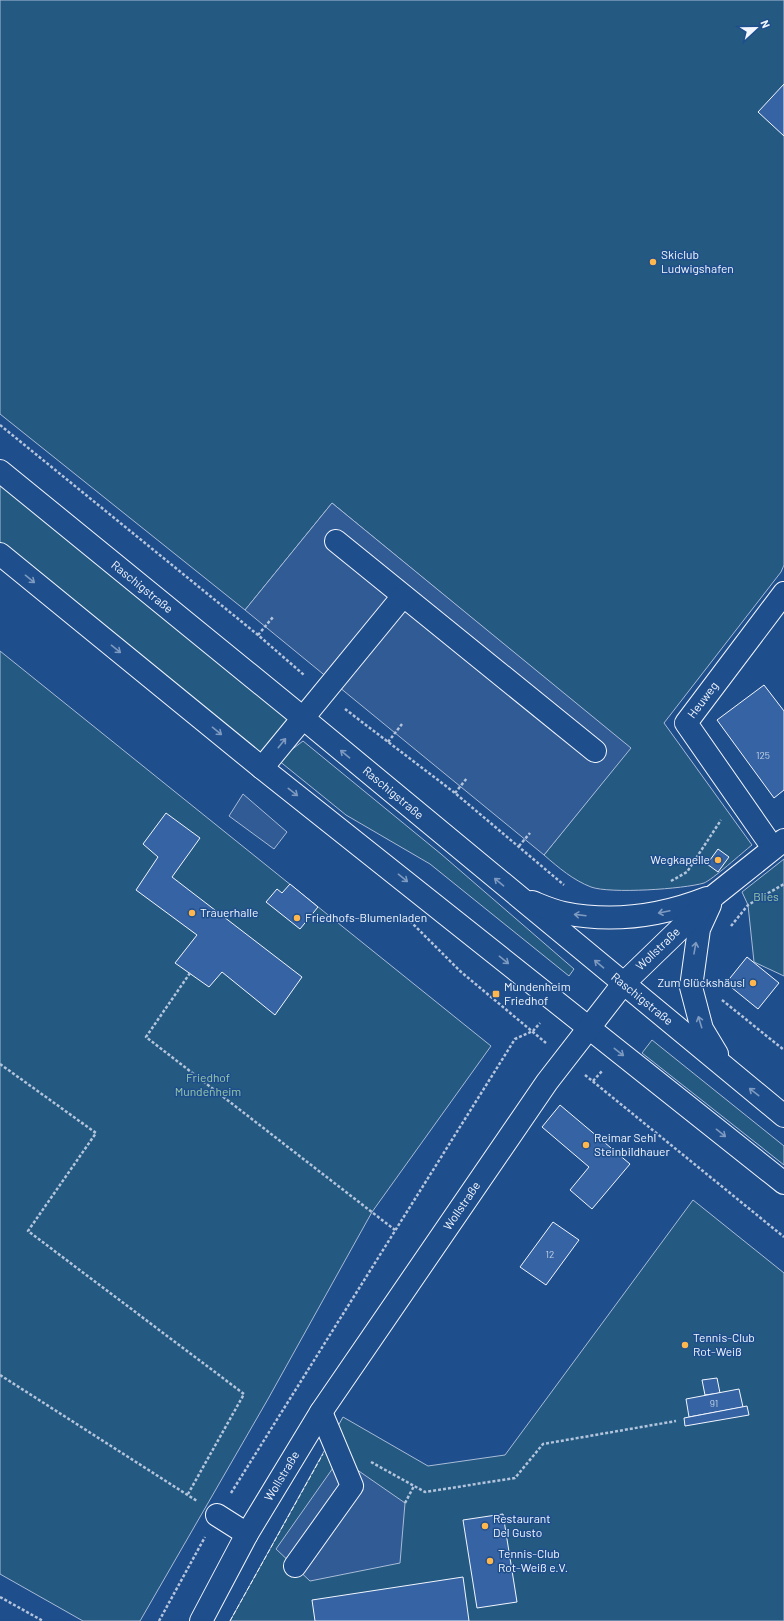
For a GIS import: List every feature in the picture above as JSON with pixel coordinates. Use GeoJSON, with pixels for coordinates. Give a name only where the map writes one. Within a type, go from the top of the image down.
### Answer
{"type":"FeatureCollection","features":[{"type":"Feature","properties":{"kind":"street","name":"Raschigstraße"},"geometry":{"type":"LineString","coordinates":[[0,471],[303,718],[725,1069],[784,1116]]}},
{"type":"Feature","properties":{"kind":"street"},"geometry":{"type":"LineString","coordinates":[[336,541],[596,751]]}},
{"type":"Feature","properties":{"kind":"street"},"geometry":{"type":"LineString","coordinates":[[0,554],[262,768],[373,854],[588,1028],[784,1183]]}},
{"type":"Feature","properties":{"kind":"street","name":"Heuweg"},"geometry":{"type":"LineString","coordinates":[[778,844],[737,796],[686,723],[784,593]]}},
{"type":"Feature","properties":{"kind":"street"},"geometry":{"type":"LineString","coordinates":[[262,768],[403,596]]}},
{"type":"Feature","properties":{"kind":"street","name":"Wollstraße"},"geometry":{"type":"LineString","coordinates":[[200,1621],[247,1534],[321,1412],[542,1088],[623,984],[715,895],[778,844]]}},
{"type":"Feature","properties":{"kind":"street"},"geometry":{"type":"LineString","coordinates":[[519,898],[564,913],[619,918],[645,916],[680,908],[715,895]]}},
{"type":"Feature","properties":{"kind":"street"},"geometry":{"type":"LineString","coordinates":[[715,895],[699,929],[691,987],[702,1029],[725,1069]]}},
{"type":"Feature","properties":{"kind":"street"},"geometry":{"type":"LineString","coordinates":[[295,1566],[352,1486],[321,1412]]}},
{"type":"Feature","properties":{"kind":"street"},"geometry":{"type":"LineString","coordinates":[[217,1515],[247,1534]]}},
{"type":"Feature","properties":{"kind":"path"},"geometry":{"type":"LineString","coordinates":[[258,635],[273,617]]}},
{"type":"Feature","properties":{"kind":"path"},"geometry":{"type":"LineString","coordinates":[[388,742],[402,724]]}},
{"type":"Feature","properties":{"kind":"path"},"geometry":{"type":"LineString","coordinates":[[454,793],[468,778]]}},
{"type":"Feature","properties":{"kind":"path"},"geometry":{"type":"LineString","coordinates":[[666,883],[687,872],[737,796]]}},
{"type":"Feature","properties":{"kind":"path"},"geometry":{"type":"LineString","coordinates":[[519,846],[530,833]]}},
{"type":"Feature","properties":{"kind":"path"},"geometry":{"type":"LineString","coordinates":[[729,931],[748,904],[784,884]]}},
{"type":"Feature","properties":{"kind":"path"},"geometry":{"type":"LineString","coordinates":[[190,973],[146,1037],[395,1230]]}},
{"type":"Feature","properties":{"kind":"path"},"geometry":{"type":"LineString","coordinates":[[720,998],[784,1050]]}},
{"type":"Feature","properties":{"kind":"path"},"geometry":{"type":"LineString","coordinates":[[159,1621],[217,1515],[514,1039],[533,1032]]}},
{"type":"Feature","properties":{"kind":"path"},"geometry":{"type":"LineString","coordinates":[[0,1064],[96,1133],[28,1232],[244,1394],[188,1494]]}},
{"type":"Feature","properties":{"kind":"path"},"geometry":{"type":"LineString","coordinates":[[593,1081],[784,1237]]}},
{"type":"Feature","properties":{"kind":"path"},"geometry":{"type":"LineString","coordinates":[[0,1375],[188,1494],[217,1515]]}},
{"type":"Feature","properties":{"kind":"path"},"geometry":{"type":"LineString","coordinates":[[337,1451],[362,1457],[425,1492],[516,1478],[542,1444],[676,1421]]}},
{"type":"Feature","properties":{"kind":"path"},"geometry":{"type":"LineString","coordinates":[[405,1503],[414,1486]]}},
{"type":"Feature","properties":{"kind":"path"},"geometry":{"type":"LineString","coordinates":[[0,1597],[44,1621]]}},
{"type":"Feature","properties":{"kind":"green space"},"geometry":{"type":"Polygon","coordinates":[[[0,0],[784,0],[784,565],[781,572],[664,723],[752,845],[720,872],[704,883],[664,889],[614,890],[591,887],[578,881],[544,855],[630,748],[332,503],[245,610],[0,414],[0,0]]]}},
{"type":"Feature","properties":{"kind":"green space"},"geometry":{"type":"Polygon","coordinates":[[[0,471],[303,718],[262,768],[0,554],[0,471]]]}},
{"type":"Feature","properties":{"kind":"green space","name":"Friedhof Mundenheim"},"geometry":{"type":"Polygon","coordinates":[[[0,651],[491,1046],[372,1212],[268,1399],[140,1621],[83,1621],[0,1574],[0,651]]]}},
{"type":"Feature","properties":{"kind":"green space"},"geometry":{"type":"Polygon","coordinates":[[[303,741],[441,854],[574,969],[569,976],[430,864],[346,815],[278,760],[303,741]]]}},
{"type":"Feature","properties":{"kind":"green space","name":"Blies"},"geometry":{"type":"Polygon","coordinates":[[[784,859],[784,976],[754,962],[748,905],[742,892],[784,859]]]}},
{"type":"Feature","properties":{"kind":"green space"},"geometry":{"type":"Polygon","coordinates":[[[652,1040],[784,1146],[784,1165],[642,1053],[652,1040]]]}},
{"type":"Feature","properties":{"kind":"green space","name":"Tennis-Club Rot-Weiß"},"geometry":{"type":"Polygon","coordinates":[[[693,1200],[784,1273],[784,1621],[230,1621],[343,1417],[428,1466],[505,1455],[693,1200]]]}},
{"type":"Feature","properties":{"kind":"shaded area"},"geometry":{"type":"Polygon","coordinates":[[[332,503],[631,748],[544,855],[245,610],[332,503]]]}},
{"type":"Feature","properties":{"kind":"shaded area"},"geometry":{"type":"Polygon","coordinates":[[[243,794],[287,832],[274,849],[229,816],[243,794]]]}},
{"type":"Feature","properties":{"kind":"shaded area"},"geometry":{"type":"Polygon","coordinates":[[[340,1458],[405,1503],[400,1563],[310,1581],[276,1549],[340,1458]]]}},
{"type":"Feature","properties":{"kind":"building"},"geometry":{"type":"Polygon","coordinates":[[[784,84],[784,136],[758,112],[784,84]]]}},
{"type":"Feature","properties":{"kind":"building"},"geometry":{"type":"Polygon","coordinates":[[[764,685],[784,711],[784,790],[774,798],[717,720],[764,685]]]}},
{"type":"Feature","properties":{"kind":"building","name":"Trauerhalle"},"geometry":{"type":"Polygon","coordinates":[[[166,813],[200,838],[172,877],[302,977],[275,1015],[222,972],[209,987],[175,963],[197,935],[136,890],[158,857],[143,844],[166,813]]]}},
{"type":"Feature","properties":{"kind":"building","name":"Wegkapelle"},"geometry":{"type":"Polygon","coordinates":[[[718,849],[729,857],[718,872],[707,864],[718,849]]]}},
{"type":"Feature","properties":{"kind":"building","name":"Friedhofs-Blumenladen"},"geometry":{"type":"Polygon","coordinates":[[[290,884],[318,907],[300,929],[266,902],[277,889],[282,893],[290,884]]]}},
{"type":"Feature","properties":{"kind":"building","name":"Zum Glückshäusl"},"geometry":{"type":"Polygon","coordinates":[[[747,957],[779,983],[758,1009],[726,983],[747,957]]]}},
{"type":"Feature","properties":{"kind":"building","name":"Reimar Sehl Steinbildhauer"},"geometry":{"type":"Polygon","coordinates":[[[560,1105],[630,1164],[592,1209],[570,1190],[589,1167],[542,1127],[560,1105]]]}},
{"type":"Feature","properties":{"kind":"building"},"geometry":{"type":"Polygon","coordinates":[[[553,1222],[579,1240],[546,1285],[520,1267],[553,1222]]]}},
{"type":"Feature","properties":{"kind":"building"},"geometry":{"type":"Polygon","coordinates":[[[717,1378],[720,1393],[705,1395],[702,1380],[717,1378]]]}},
{"type":"Feature","properties":{"kind":"building"},"geometry":{"type":"Polygon","coordinates":[[[739,1389],[743,1407],[689,1417],[686,1399],[739,1389]]]}},
{"type":"Feature","properties":{"kind":"building"},"geometry":{"type":"Polygon","coordinates":[[[747,1406],[749,1415],[685,1426],[684,1418],[747,1406]]]}},
{"type":"Feature","properties":{"kind":"building","name":"Tennis-Club Rot-Weiß e.V."},"geometry":{"type":"Polygon","coordinates":[[[503,1514],[517,1602],[477,1608],[463,1520],[503,1514]]]}},
{"type":"Feature","properties":{"kind":"building"},"geometry":{"type":"Polygon","coordinates":[[[463,1577],[469,1621],[315,1621],[312,1600],[463,1577]]]}},
{"type":"Feature","properties":{"kind":"fence"},"geometry":{"type":"LineString","coordinates":[[230,1621],[323,1454]]}},
{"type":"Feature","properties":{"kind":"place","name":"Skiclub Ludwigshafen"},"geometry":{"type":"Point","coordinates":[653,262]}},
{"type":"Feature","properties":{"kind":"place","name":"Wegkapelle"},"geometry":{"type":"Point","coordinates":[718,860]}},
{"type":"Feature","properties":{"kind":"place","name":"Trauerhalle"},"geometry":{"type":"Point","coordinates":[192,913]}},
{"type":"Feature","properties":{"kind":"place","name":"Friedhofs-Blumenladen"},"geometry":{"type":"Point","coordinates":[297,918]}},
{"type":"Feature","properties":{"kind":"place","name":"Zum Glückshäusl"},"geometry":{"type":"Point","coordinates":[753,983]}},
{"type":"Feature","properties":{"kind":"place","name":"Mundenheim Friedhof"},"geometry":{"type":"Point","coordinates":[496,994]}},
{"type":"Feature","properties":{"kind":"place","name":"Reimar Sehl Steinbildhauer"},"geometry":{"type":"Point","coordinates":[586,1145]}},
{"type":"Feature","properties":{"kind":"place","name":"Tennis-Club Rot-Weiß"},"geometry":{"type":"Point","coordinates":[685,1345]}},
{"type":"Feature","properties":{"kind":"place","name":"Restaurant Del Gusto"},"geometry":{"type":"Point","coordinates":[485,1526]}},
{"type":"Feature","properties":{"kind":"place","name":"Tennis-Club Rot-Weiß e.V."},"geometry":{"type":"Point","coordinates":[490,1561]}}]}
